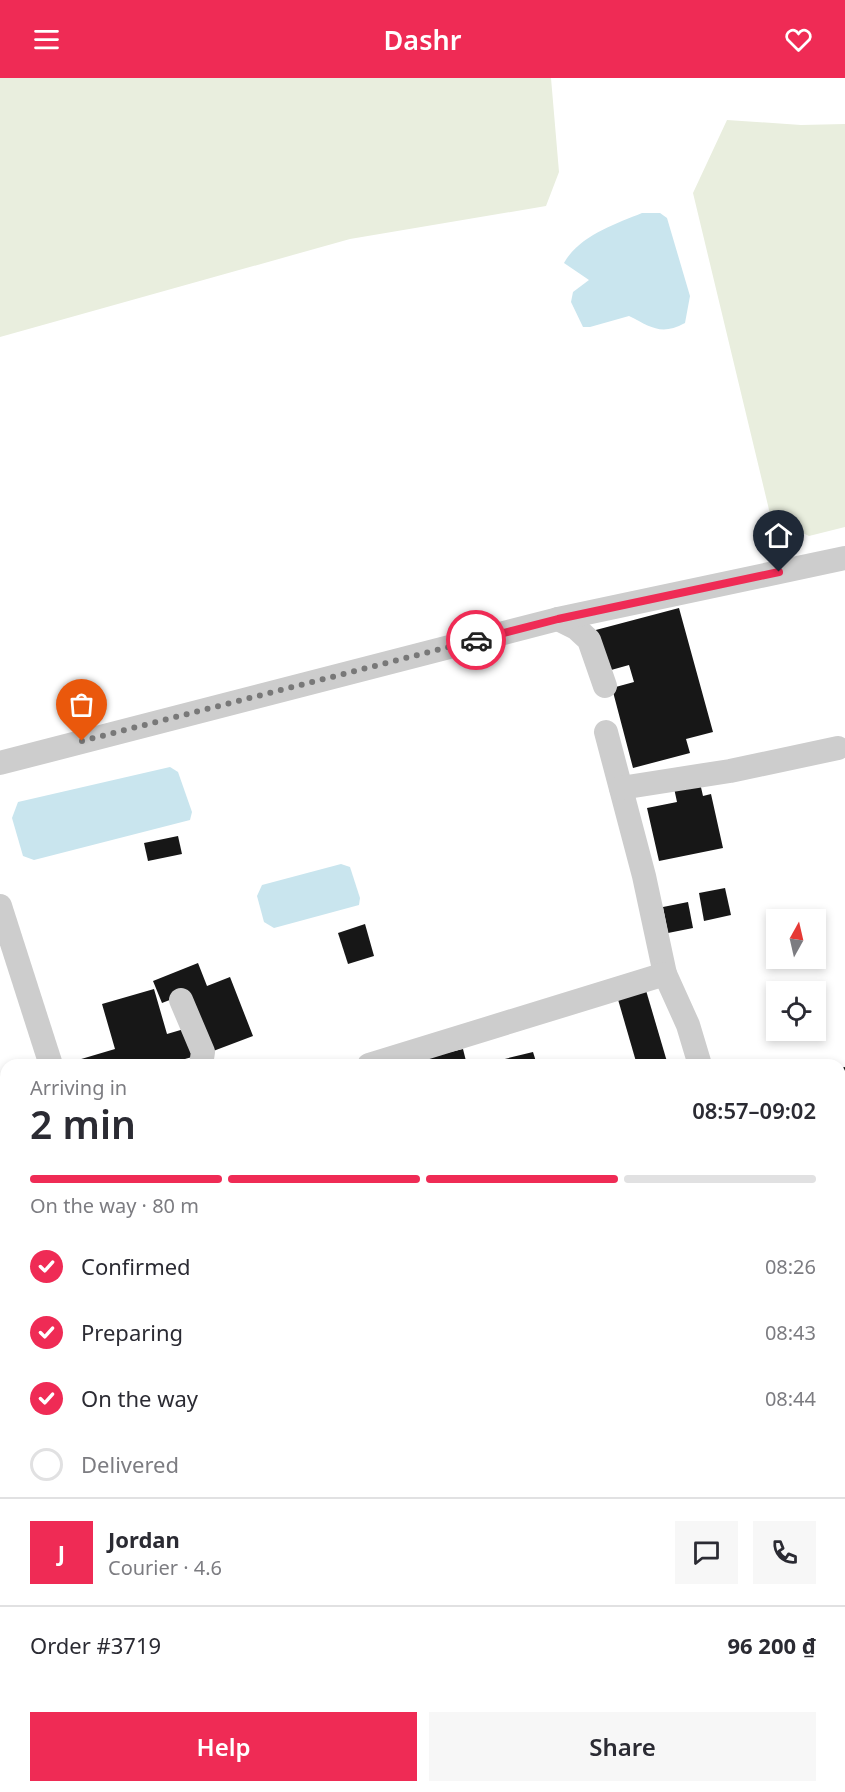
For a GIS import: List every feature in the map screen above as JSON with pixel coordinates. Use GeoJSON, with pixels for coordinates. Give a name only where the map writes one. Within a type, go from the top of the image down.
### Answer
{"type":"FeatureCollection","features":[{"type":"Feature","properties":{"kind":"street"},"geometry":{"type":"LineString","coordinates":[[0,763],[558,619],[845,558]]}},
{"type":"Feature","properties":{"kind":"street"},"geometry":{"type":"LineString","coordinates":[[558,619],[576,628],[589,640],[605,686]]}},
{"type":"Feature","properties":{"kind":"street"},"geometry":{"type":"LineString","coordinates":[[606,732],[644,876],[665,974],[688,1025],[698,1059]]}},
{"type":"Feature","properties":{"kind":"street"},"geometry":{"type":"LineString","coordinates":[[621,789],[730,771],[838,748]]}},
{"type":"Feature","properties":{"kind":"street"},"geometry":{"type":"LineString","coordinates":[[0,906],[49,1059]]}},
{"type":"Feature","properties":{"kind":"street"},"geometry":{"type":"LineString","coordinates":[[389,1059],[665,974]]}},
{"type":"Feature","properties":{"kind":"street"},"geometry":{"type":"LineString","coordinates":[[181,1000],[203,1052],[202,1059]]}},
{"type":"Feature","properties":{"kind":"green space"},"geometry":{"type":"Polygon","coordinates":[[[0,78],[551,78],[559,172],[546,206],[350,239],[0,337],[0,78]]]}},
{"type":"Feature","properties":{"kind":"green space"},"geometry":{"type":"Polygon","coordinates":[[[727,120],[801,125],[845,124],[845,527],[809,536],[771,518],[693,193],[727,120]]]}},
{"type":"Feature","properties":{"kind":"water"},"geometry":{"type":"Polygon","coordinates":[[[642,213],[660,213],[667,218],[690,296],[685,323],[669,329],[656,329],[629,316],[583,327],[571,302],[573,292],[589,280],[564,263],[588,238],[642,213]]]}},
{"type":"Feature","properties":{"kind":"water"},"geometry":{"type":"Polygon","coordinates":[[[170,767],[178,772],[192,812],[190,820],[34,860],[23,856],[12,818],[18,802],[170,767]]]}},
{"type":"Feature","properties":{"kind":"water"},"geometry":{"type":"Polygon","coordinates":[[[341,864],[350,867],[360,898],[359,905],[274,928],[264,922],[257,896],[262,885],[341,864]]]}},
{"type":"Feature","properties":{"kind":"building"},"geometry":{"type":"Polygon","coordinates":[[[679,608],[713,732],[686,739],[690,753],[633,768],[612,688],[634,682],[629,665],[604,672],[592,631],[679,608]]]}},
{"type":"Feature","properties":{"kind":"building"},"geometry":{"type":"Polygon","coordinates":[[[700,783],[703,796],[711,794],[723,848],[659,861],[647,808],[677,802],[674,788],[700,783]]]}},
{"type":"Feature","properties":{"kind":"building"},"geometry":{"type":"Polygon","coordinates":[[[178,836],[182,854],[148,861],[144,843],[178,836]]]}},
{"type":"Feature","properties":{"kind":"building"},"geometry":{"type":"Polygon","coordinates":[[[725,888],[731,915],[704,921],[699,893],[725,888]]]}},
{"type":"Feature","properties":{"kind":"building"},"geometry":{"type":"Polygon","coordinates":[[[688,902],[693,928],[668,933],[663,907],[688,902]]]}},
{"type":"Feature","properties":{"kind":"building"},"geometry":{"type":"Polygon","coordinates":[[[365,924],[374,956],[348,964],[338,933],[365,924]]]}},
{"type":"Feature","properties":{"kind":"building"},"geometry":{"type":"Polygon","coordinates":[[[198,963],[207,986],[230,977],[253,1036],[208,1053],[185,994],[162,1003],[153,981],[198,963]]]}},
{"type":"Feature","properties":{"kind":"building"},"geometry":{"type":"Polygon","coordinates":[[[645,987],[666,1059],[635,1059],[617,996],[645,987]]]}},
{"type":"Feature","properties":{"kind":"building"},"geometry":{"type":"Polygon","coordinates":[[[154,989],[167,1034],[184,1029],[192,1057],[185,1059],[81,1059],[115,1049],[102,1004],[154,989]]]}},
{"type":"Feature","properties":{"kind":"building"},"geometry":{"type":"Polygon","coordinates":[[[463,1049],[466,1059],[421,1059],[463,1049]]]}},
{"type":"Feature","properties":{"kind":"building"},"geometry":{"type":"Polygon","coordinates":[[[533,1052],[535,1059],[504,1059],[533,1052]]]}},
{"type":"Feature","properties":{"kind":"way so far"},"geometry":{"type":"LineString","coordinates":[[82,741],[476,640]]}},
{"type":"Feature","properties":{"kind":"route"},"geometry":{"type":"LineString","coordinates":[[476,640],[558,619],[779,572]]}}]}
